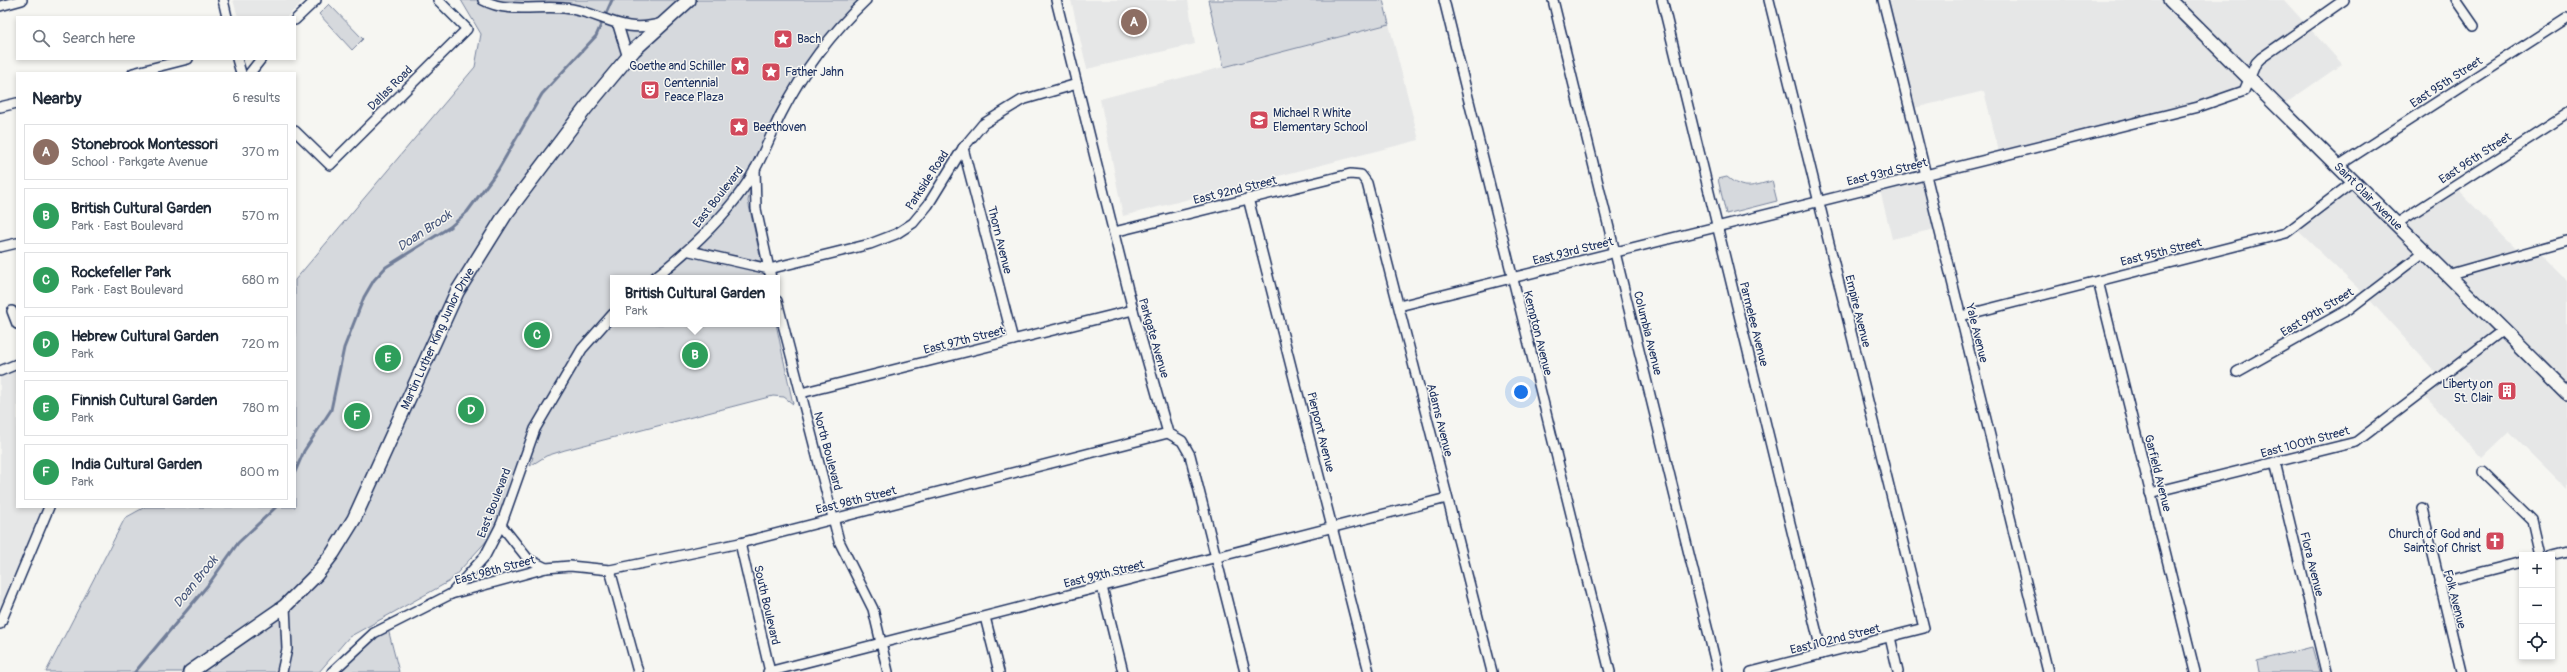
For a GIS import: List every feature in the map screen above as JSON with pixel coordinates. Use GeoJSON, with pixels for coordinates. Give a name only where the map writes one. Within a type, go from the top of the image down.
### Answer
{"type":"FeatureCollection","features":[{"type":"Feature","properties":{"kind":"main road","name":"Martin Luther King Junior Drive"},"geometry":{"type":"LineString","coordinates":[[190,672],[285,606],[325,565],[354,519],[456,292],[475,259],[542,163],[628,58],[664,22],[689,0]]}},
{"type":"Feature","properties":{"kind":"main road","name":"Saint Clair Avenue"},"geometry":{"type":"LineString","coordinates":[[2170,0],[2567,393]]}},
{"type":"Feature","properties":{"kind":"street"},"geometry":{"type":"LineString","coordinates":[[0,6],[22,0]]}},
{"type":"Feature","properties":{"kind":"street"},"geometry":{"type":"LineString","coordinates":[[223,0],[227,16]]}},
{"type":"Feature","properties":{"kind":"street"},"geometry":{"type":"LineString","coordinates":[[296,19],[316,0]]}},
{"type":"Feature","properties":{"kind":"street","name":"Dallas Road"},"geometry":{"type":"LineString","coordinates":[[296,132],[330,165],[467,29],[438,0]]}},
{"type":"Feature","properties":{"kind":"street"},"geometry":{"type":"LineString","coordinates":[[483,0],[516,9],[566,8],[590,14],[615,24],[642,27],[664,22]]}},
{"type":"Feature","properties":{"kind":"street","name":"East Boulevard"},"geometry":{"type":"LineString","coordinates":[[658,275],[690,250],[733,202],[755,169],[782,114],[817,53],[839,25],[866,0]]}},
{"type":"Feature","properties":{"kind":"street","name":"Parkgate Avenue"},"geometry":{"type":"LineString","coordinates":[[1056,0],[1133,310],[1168,433]]}},
{"type":"Feature","properties":{"kind":"street","name":"Kempton Avenue"},"geometry":{"type":"LineString","coordinates":[[1444,0],[1610,672]]}},
{"type":"Feature","properties":{"kind":"street","name":"Columbia Avenue"},"geometry":{"type":"LineString","coordinates":[[1553,0],[1718,672]]}},
{"type":"Feature","properties":{"kind":"street","name":"Parmelee Avenue"},"geometry":{"type":"LineString","coordinates":[[1662,0],[1822,654]]}},
{"type":"Feature","properties":{"kind":"street","name":"Empire Avenue"},"geometry":{"type":"LineString","coordinates":[[1769,0],[1924,628]]}},
{"type":"Feature","properties":{"kind":"street","name":"Yale Avenue"},"geometry":{"type":"LineString","coordinates":[[1883,0],[1927,174],[1960,316],[2048,672]]}},
{"type":"Feature","properties":{"kind":"street","name":"East 93rd Street"},"geometry":{"type":"LineString","coordinates":[[1399,306],[2198,107],[2244,91],[2256,63],[2261,58],[2344,0]]}},
{"type":"Feature","properties":{"kind":"street"},"geometry":{"type":"LineString","coordinates":[[2456,0],[2474,26]]}},
{"type":"Feature","properties":{"kind":"street","name":"East 95th Street"},"geometry":{"type":"LineString","coordinates":[[2338,166],[2567,18]]}},
{"type":"Feature","properties":{"kind":"street"},"geometry":{"type":"LineString","coordinates":[[615,24],[628,58]]}},
{"type":"Feature","properties":{"kind":"street"},"geometry":{"type":"LineString","coordinates":[[137,72],[184,60]]}},
{"type":"Feature","properties":{"kind":"street"},"geometry":{"type":"LineString","coordinates":[[237,60],[241,72]]}},
{"type":"Feature","properties":{"kind":"street"},"geometry":{"type":"LineString","coordinates":[[251,72],[260,60]]}},
{"type":"Feature","properties":{"kind":"street","name":"Parkside Road"},"geometry":{"type":"LineString","coordinates":[[690,250],[770,274],[870,244],[907,227],[928,205],[963,148],[983,124],[1006,108],[1031,97],[1077,84]]}},
{"type":"Feature","properties":{"kind":"street"},"geometry":{"type":"LineString","coordinates":[[0,107],[16,103]]}},
{"type":"Feature","properties":{"kind":"street","name":"East 96th Street"},"geometry":{"type":"LineString","coordinates":[[2396,224],[2567,114]]}},
{"type":"Feature","properties":{"kind":"street","name":"Thorn Avenue"},"geometry":{"type":"LineString","coordinates":[[963,148],[1013,340]]}},
{"type":"Feature","properties":{"kind":"street"},"geometry":{"type":"LineString","coordinates":[[755,169],[756,209],[770,274]]}},
{"type":"Feature","properties":{"kind":"street","name":"East 92nd Street"},"geometry":{"type":"LineString","coordinates":[[1114,232],[1350,174],[1361,175]]}},
{"type":"Feature","properties":{"kind":"street","name":"Adams Avenue"},"geometry":{"type":"LineString","coordinates":[[1361,175],[1367,183],[1492,672]]}},
{"type":"Feature","properties":{"kind":"street","name":"East 95th Street"},"geometry":{"type":"LineString","coordinates":[[1960,316],[2286,233],[2354,182]]}},
{"type":"Feature","properties":{"kind":"street","name":"Pierpont Avenue"},"geometry":{"type":"LineString","coordinates":[[1248,198],[1369,672]]}},
{"type":"Feature","properties":{"kind":"street"},"geometry":{"type":"LineString","coordinates":[[2447,275],[2567,241]]}},
{"type":"Feature","properties":{"kind":"street"},"geometry":{"type":"LineString","coordinates":[[0,247],[16,243]]}},
{"type":"Feature","properties":{"kind":"street","name":"East 99th Street"},"geometry":{"type":"LineString","coordinates":[[2237,372],[2349,309],[2424,252]]}},
{"type":"Feature","properties":{"kind":"street","name":"Garfield Avenue"},"geometry":{"type":"LineString","coordinates":[[2098,280],[2195,672]]}},
{"type":"Feature","properties":{"kind":"street","name":"East 97th Street"},"geometry":{"type":"LineString","coordinates":[[801,394],[1133,310]]}},
{"type":"Feature","properties":{"kind":"street"},"geometry":{"type":"LineString","coordinates":[[12,311],[16,321]]}},
{"type":"Feature","properties":{"kind":"street","name":"North Boulevard"},"geometry":{"type":"LineString","coordinates":[[780,313],[839,541],[848,562],[873,609],[888,672]]}},
{"type":"Feature","properties":{"kind":"street","name":"East Boulevard"},"geometry":{"type":"LineString","coordinates":[[332,672],[374,633],[451,594],[485,556],[501,525],[535,429],[582,349],[610,317]]}},
{"type":"Feature","properties":{"kind":"street","name":"East 100th Street"},"geometry":{"type":"LineString","coordinates":[[2150,493],[2356,442],[2503,330]]}},
{"type":"Feature","properties":{"kind":"street"},"geometry":{"type":"LineString","coordinates":[[0,371],[16,364]]}},
{"type":"Feature","properties":{"kind":"street"},"geometry":{"type":"LineString","coordinates":[[1168,433],[1182,440],[1190,455],[1245,672]]}},
{"type":"Feature","properties":{"kind":"street","name":"East 98th Street"},"geometry":{"type":"LineString","coordinates":[[451,594],[546,568],[570,566],[610,570],[740,543],[1168,433]]}},
{"type":"Feature","properties":{"kind":"street","name":"Flora Avenue"},"geometry":{"type":"LineString","coordinates":[[2275,462],[2326,672]]}},
{"type":"Feature","properties":{"kind":"street"},"geometry":{"type":"LineString","coordinates":[[2482,472],[2532,520],[2539,552]]}},
{"type":"Feature","properties":{"kind":"street","name":"East 99th Street"},"geometry":{"type":"LineString","coordinates":[[769,672],[1447,498]]}},
{"type":"Feature","properties":{"kind":"street"},"geometry":{"type":"LineString","coordinates":[[0,624],[49,508]]}},
{"type":"Feature","properties":{"kind":"street","name":"Folk Avenue"},"geometry":{"type":"LineString","coordinates":[[2422,508],[2461,672]]}},
{"type":"Feature","properties":{"kind":"street","name":"East 98th Street"},"geometry":{"type":"LineString","coordinates":[[501,525],[528,559],[546,568]]}},
{"type":"Feature","properties":{"kind":"street","name":"South Boulevard"},"geometry":{"type":"LineString","coordinates":[[740,543],[769,672]]}},
{"type":"Feature","properties":{"kind":"street"},"geometry":{"type":"LineString","coordinates":[[2555,554],[2567,551]]}},
{"type":"Feature","properties":{"kind":"street"},"geometry":{"type":"LineString","coordinates":[[2439,583],[2519,563]]}},
{"type":"Feature","properties":{"kind":"street"},"geometry":{"type":"LineString","coordinates":[[610,570],[638,672]]}},
{"type":"Feature","properties":{"kind":"street"},"geometry":{"type":"LineString","coordinates":[[1102,587],[1123,672]]}},
{"type":"Feature","properties":{"kind":"street"},"geometry":{"type":"LineString","coordinates":[[282,672],[288,634],[285,606]]}},
{"type":"Feature","properties":{"kind":"street"},"geometry":{"type":"LineString","coordinates":[[985,617],[998,672]]}},
{"type":"Feature","properties":{"kind":"street","name":"East 102nd Street"},"geometry":{"type":"LineString","coordinates":[[1756,671],[1924,628]]}},
{"type":"Feature","properties":{"kind":"street"},"geometry":{"type":"LineString","coordinates":[[1890,637],[1898,672]]}},
{"type":"Feature","properties":{"kind":"shaded area"},"geometry":{"type":"Polygon","coordinates":[[[233,0],[304,0],[288,16],[238,16],[233,0]]]}},
{"type":"Feature","properties":{"kind":"shaded area"},"geometry":{"type":"Polygon","coordinates":[[[461,0],[867,0],[811,63],[755,169],[748,201],[764,275],[610,275],[610,327],[777,327],[793,404],[784,397],[773,396],[565,450],[546,456],[530,466],[533,457],[524,459],[501,525],[450,581],[349,637],[319,672],[46,672],[125,518],[143,508],[296,508],[296,279],[475,67],[481,34],[461,0]]]}},
{"type":"Feature","properties":{"kind":"shaded area"},"geometry":{"type":"Polygon","coordinates":[[[1071,0],[1188,0],[1195,44],[1087,69],[1071,0]]]}},
{"type":"Feature","properties":{"kind":"shaded area"},"geometry":{"type":"Polygon","coordinates":[[[1208,0],[1383,0],[1389,24],[1224,67],[1208,0]]]}},
{"type":"Feature","properties":{"kind":"shaded area"},"geometry":{"type":"Polygon","coordinates":[[[1883,0],[2284,0],[2342,64],[2279,108],[2250,79],[2244,91],[2000,156],[1984,91],[1910,109],[1883,0]]]}},
{"type":"Feature","properties":{"kind":"shaded area"},"geometry":{"type":"Polygon","coordinates":[[[329,4],[363,39],[352,50],[319,14],[329,4]]]}},
{"type":"Feature","properties":{"kind":"shaded area","name":"Michael R White Elementary School"},"geometry":{"type":"Polygon","coordinates":[[[1389,24],[1419,140],[1123,216],[1100,99],[1389,24]]]}},
{"type":"Feature","properties":{"kind":"shaded area"},"geometry":{"type":"Polygon","coordinates":[[[1927,174],[1939,228],[1892,239],[1879,186],[1927,174]]]}},
{"type":"Feature","properties":{"kind":"shaded area"},"geometry":{"type":"Polygon","coordinates":[[[1727,177],[1743,186],[1753,186],[1772,181],[1777,201],[1726,214],[1718,179],[1727,177]]]}},
{"type":"Feature","properties":{"kind":"shaded area"},"geometry":{"type":"Polygon","coordinates":[[[2353,182],[2396,224],[2454,186],[2521,254],[2537,250],[2567,280],[2567,490],[2509,432],[2482,458],[2421,392],[2440,377],[2366,296],[2294,227],[2353,182]]]}},
{"type":"Feature","properties":{"kind":"shaded area"},"geometry":{"type":"Polygon","coordinates":[[[16,364],[16,508],[49,508],[0,624],[0,371],[16,364]]]}},
{"type":"Feature","properties":{"kind":"shaded area"},"geometry":{"type":"Polygon","coordinates":[[[387,625],[399,672],[332,672],[387,625]]]}},
{"type":"Feature","properties":{"kind":"shaded area"},"geometry":{"type":"Polygon","coordinates":[[[2312,647],[2319,672],[2259,672],[2257,661],[2312,647]]]}},
{"type":"Feature","properties":{"kind":"waterway","name":"Doan Brook"},"geometry":{"type":"LineString","coordinates":[[296,470],[304,451],[331,410],[344,348],[364,297],[374,280],[386,267],[450,227],[467,212],[498,170],[542,94],[596,36],[612,0]]}},
{"type":"Feature","properties":{"kind":"waterway","name":"Doan Brook"},"geometry":{"type":"LineString","coordinates":[[135,672],[208,585],[238,543],[275,508]]}},
{"type":"Feature","properties":{"kind":"place","name":"Stonebrook Montessori"},"geometry":{"type":"Point","coordinates":[1134,22]}},
{"type":"Feature","properties":{"kind":"place","name":"Bach"},"geometry":{"type":"Point","coordinates":[783,39]}},
{"type":"Feature","properties":{"kind":"place","name":"Goethe and Schiller"},"geometry":{"type":"Point","coordinates":[740,66]}},
{"type":"Feature","properties":{"kind":"place","name":"Father Jahn"},"geometry":{"type":"Point","coordinates":[771,72]}},
{"type":"Feature","properties":{"kind":"place","name":"Centennial Peace Plaza"},"geometry":{"type":"Point","coordinates":[650,90]}},
{"type":"Feature","properties":{"kind":"place","name":"Michael R White Elementary School"},"geometry":{"type":"Point","coordinates":[1259,120]}},
{"type":"Feature","properties":{"kind":"place","name":"Beethoven"},"geometry":{"type":"Point","coordinates":[739,127]}},
{"type":"Feature","properties":{"kind":"place","name":"Rockefeller Park"},"geometry":{"type":"Point","coordinates":[537,335]}},
{"type":"Feature","properties":{"kind":"place","name":"British Cultural Garden"},"geometry":{"type":"Point","coordinates":[695,355]}},
{"type":"Feature","properties":{"kind":"place","name":"Finnish Cultural Garden"},"geometry":{"type":"Point","coordinates":[388,358]}},
{"type":"Feature","properties":{"kind":"place","name":"Liberty on St. Clair"},"geometry":{"type":"Point","coordinates":[2507,391]}},
{"type":"Feature","properties":{"kind":"place","name":"Hebrew Cultural Garden"},"geometry":{"type":"Point","coordinates":[471,410]}},
{"type":"Feature","properties":{"kind":"place","name":"India Cultural Garden"},"geometry":{"type":"Point","coordinates":[357,416]}},
{"type":"Feature","properties":{"kind":"place","name":"Church of God and Saints of Christ"},"geometry":{"type":"Point","coordinates":[2495,541]}}]}
